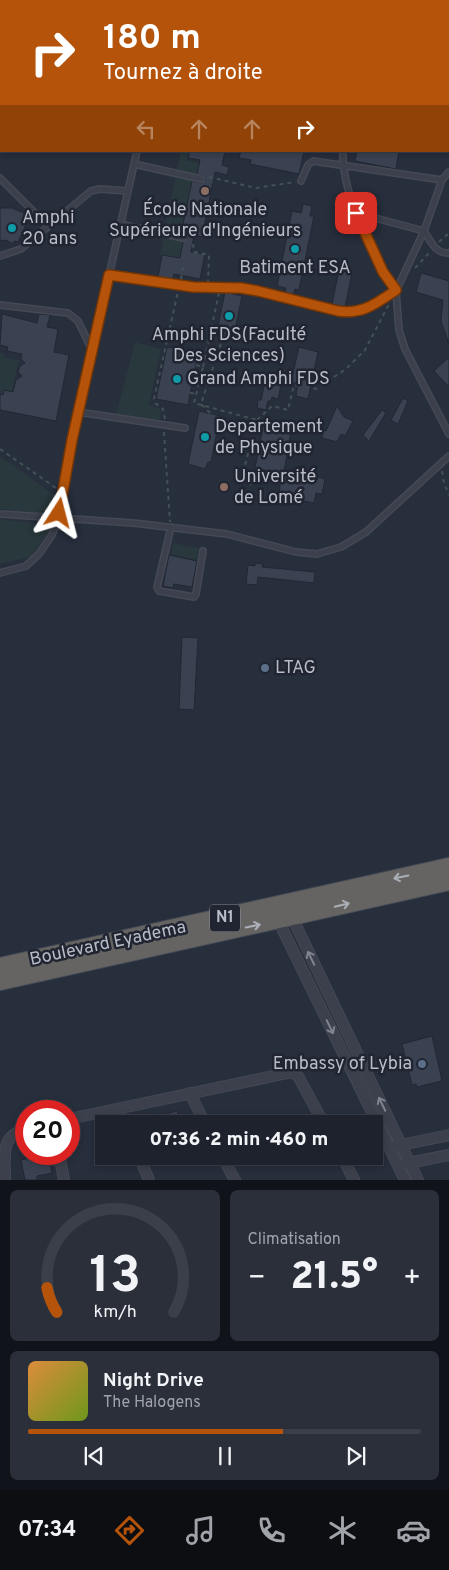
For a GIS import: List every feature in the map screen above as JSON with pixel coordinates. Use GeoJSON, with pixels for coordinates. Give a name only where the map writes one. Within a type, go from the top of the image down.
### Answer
{"type":"FeatureCollection","features":[{"type":"Feature","properties":{"kind":"highway","name":"Boulevard Eyadema"},"geometry":{"type":"LineString","coordinates":[[282,912],[449,867]]}},
{"type":"Feature","properties":{"kind":"highway","name":"Boulevard Eyadema"},"geometry":{"type":"LineString","coordinates":[[0,967],[449,881]]}},
{"type":"Feature","properties":{"kind":"highway","name":"N1"},"geometry":{"type":"LineString","coordinates":[[0,981],[282,912]]}},
{"type":"Feature","properties":{"kind":"street"},"geometry":{"type":"LineString","coordinates":[[282,912],[402,1145],[418,1180]]}},
{"type":"Feature","properties":{"kind":"street"},"geometry":{"type":"LineString","coordinates":[[282,912],[405,1180]]}},
{"type":"Feature","properties":{"kind":"street"},"geometry":{"type":"LineString","coordinates":[[80,1117],[292,1072],[298,1076],[319,1115]]}},
{"type":"Feature","properties":{"kind":"street"},"geometry":{"type":"LineString","coordinates":[[190,1093],[201,1115]]}},
{"type":"Feature","properties":{"kind":"street"},"geometry":{"type":"LineString","coordinates":[[118,1109],[120,1115]]}},
{"type":"Feature","properties":{"kind":"street"},"geometry":{"type":"LineString","coordinates":[[5,1180],[4,1143],[10,1135],[15,1133]]}},
{"type":"Feature","properties":{"kind":"street"},"geometry":{"type":"LineString","coordinates":[[389,1148],[449,1135]]}},
{"type":"Feature","properties":{"kind":"street"},"geometry":{"type":"LineString","coordinates":[[398,1166],[449,1155]]}},
{"type":"Feature","properties":{"kind":"street"},"geometry":{"type":"LineString","coordinates":[[61,1165],[64,1180]]}},
{"type":"Feature","properties":{"kind":"street"},"geometry":{"type":"LineString","coordinates":[[143,1165],[149,1180]]}},
{"type":"Feature","properties":{"kind":"street"},"geometry":{"type":"LineString","coordinates":[[226,1165],[234,1180]]}},
{"type":"Feature","properties":{"kind":"street"},"geometry":{"type":"LineString","coordinates":[[346,1165],[351,1179]]}},
{"type":"Feature","properties":{"kind":"lane"},"geometry":{"type":"LineString","coordinates":[[0,573],[26,566],[39,554],[52,535],[58,519],[78,412],[93,352],[136,152]]}},
{"type":"Feature","properties":{"kind":"lane"},"geometry":{"type":"LineString","coordinates":[[344,152],[343,166],[356,213],[383,272],[396,290]]}},
{"type":"Feature","properties":{"kind":"lane"},"geometry":{"type":"LineString","coordinates":[[302,181],[310,162],[442,180]]}},
{"type":"Feature","properties":{"kind":"lane"},"geometry":{"type":"LineString","coordinates":[[134,164],[201,179]]}},
{"type":"Feature","properties":{"kind":"lane"},"geometry":{"type":"LineString","coordinates":[[449,172],[442,180],[424,231],[396,290],[399,330],[405,349],[449,434]]}},
{"type":"Feature","properties":{"kind":"lane"},"geometry":{"type":"LineString","coordinates":[[0,178],[47,225]]}},
{"type":"Feature","properties":{"kind":"lane"},"geometry":{"type":"LineString","coordinates":[[0,256],[21,249],[47,225],[95,189],[128,191]]}},
{"type":"Feature","properties":{"kind":"lane"},"geometry":{"type":"LineString","coordinates":[[356,213],[424,231],[442,254],[449,253]]}},
{"type":"Feature","properties":{"kind":"lane"},"geometry":{"type":"LineString","coordinates":[[120,224],[183,238]]}},
{"type":"Feature","properties":{"kind":"lane"},"geometry":{"type":"LineString","coordinates":[[109,275],[180,286],[258,291],[350,313],[368,308],[396,290]]}},
{"type":"Feature","properties":{"kind":"lane"},"geometry":{"type":"LineString","coordinates":[[0,305],[68,313],[78,321],[93,352]]}},
{"type":"Feature","properties":{"kind":"lane"},"geometry":{"type":"LineString","coordinates":[[78,412],[184,428]]}},
{"type":"Feature","properties":{"kind":"lane"},"geometry":{"type":"LineString","coordinates":[[0,514],[170,527],[227,534],[296,552],[317,554],[341,548],[366,532],[449,456]]}},
{"type":"Feature","properties":{"kind":"lane"},"geometry":{"type":"LineString","coordinates":[[170,527],[157,587],[159,591],[194,597],[204,551]]}},
{"type":"Feature","properties":{"kind":"path"},"geometry":{"type":"LineString","coordinates":[[209,177],[256,188],[302,181]]}},
{"type":"Feature","properties":{"kind":"path"},"geometry":{"type":"LineString","coordinates":[[410,272],[449,233]]}},
{"type":"Feature","properties":{"kind":"path"},"geometry":{"type":"LineString","coordinates":[[193,244],[194,252],[209,255],[208,288]]}},
{"type":"Feature","properties":{"kind":"path"},"geometry":{"type":"LineString","coordinates":[[170,527],[163,409],[155,403],[154,399],[180,286],[182,267]]}},
{"type":"Feature","properties":{"kind":"path"},"geometry":{"type":"LineString","coordinates":[[220,288],[194,404],[201,404],[257,420]]}},
{"type":"Feature","properties":{"kind":"path"},"geometry":{"type":"LineString","coordinates":[[306,386],[316,389],[346,369],[365,350],[396,290]]}},
{"type":"Feature","properties":{"kind":"path"},"geometry":{"type":"LineString","coordinates":[[201,404],[223,337]]}},
{"type":"Feature","properties":{"kind":"path"},"geometry":{"type":"LineString","coordinates":[[196,365],[203,367]]}},
{"type":"Feature","properties":{"kind":"path"},"geometry":{"type":"LineString","coordinates":[[251,485],[243,473],[257,420],[272,406],[288,410],[294,385],[298,386]]}},
{"type":"Feature","properties":{"kind":"path"},"geometry":{"type":"LineString","coordinates":[[190,393],[197,394]]}},
{"type":"Feature","properties":{"kind":"path"},"geometry":{"type":"LineString","coordinates":[[201,404],[210,413]]}},
{"type":"Feature","properties":{"kind":"path"},"geometry":{"type":"LineString","coordinates":[[0,449],[62,492]]}},
{"type":"Feature","properties":{"kind":"path"},"geometry":{"type":"LineString","coordinates":[[441,464],[444,483],[449,495]]}},
{"type":"Feature","properties":{"kind":"shaded area"},"geometry":{"type":"Polygon","coordinates":[[[181,152],[188,152],[187,160],[204,164],[200,165],[198,176],[176,172],[181,152]]]}},
{"type":"Feature","properties":{"kind":"shaded area"},"geometry":{"type":"Polygon","coordinates":[[[176,175],[202,180],[193,180],[182,232],[190,234],[189,237],[164,232],[176,175]]]}},
{"type":"Feature","properties":{"kind":"shaded area"},"geometry":{"type":"Polygon","coordinates":[[[164,235],[184,239],[182,249],[185,261],[160,256],[164,235]]]}},
{"type":"Feature","properties":{"kind":"shaded area"},"geometry":{"type":"Polygon","coordinates":[[[135,342],[161,349],[149,405],[161,409],[160,419],[156,421],[116,415],[135,342]]]}},
{"type":"Feature","properties":{"kind":"shaded area"},"geometry":{"type":"Polygon","coordinates":[[[0,352],[5,354],[4,357],[19,360],[11,395],[0,393],[0,352]]]}},
{"type":"Feature","properties":{"kind":"shaded area"},"geometry":{"type":"Polygon","coordinates":[[[0,456],[57,497],[53,515],[0,509],[0,456]]]}},
{"type":"Feature","properties":{"kind":"shaded area"},"geometry":{"type":"Polygon","coordinates":[[[0,519],[52,525],[50,531],[30,557],[0,564],[0,519]]]}},
{"type":"Feature","properties":{"kind":"shaded area"},"geometry":{"type":"Polygon","coordinates":[[[173,543],[199,548],[196,560],[171,554],[173,543]]]}},
{"type":"Feature","properties":{"kind":"building"},"geometry":{"type":"Polygon","coordinates":[[[190,152],[225,152],[222,165],[229,167],[227,175],[215,172],[202,237],[194,235],[191,252],[205,254],[200,279],[174,274],[172,280],[158,278],[162,255],[180,258],[183,242],[187,239],[186,230],[182,229],[192,181],[202,183],[205,180],[204,176],[197,174],[200,160],[188,158],[190,152]]]}},
{"type":"Feature","properties":{"kind":"building"},"geometry":{"type":"Polygon","coordinates":[[[241,152],[304,152],[299,174],[250,164],[251,160],[239,158],[241,152]]]}},
{"type":"Feature","properties":{"kind":"building"},"geometry":{"type":"Polygon","coordinates":[[[357,152],[399,152],[396,169],[355,161],[357,152]]]}},
{"type":"Feature","properties":{"kind":"building","name":"Batiment ESA"},"geometry":{"type":"Polygon","coordinates":[[[303,204],[312,206],[310,216],[314,216],[299,290],[295,289],[293,295],[285,293],[286,288],[277,286],[292,211],[301,213],[303,204]]]}},
{"type":"Feature","properties":{"kind":"building","name":"Amphi 20 ans"},"geometry":{"type":"Polygon","coordinates":[[[0,208],[12,208],[30,216],[18,242],[14,241],[13,244],[6,240],[0,241],[0,208]]]}},
{"type":"Feature","properties":{"kind":"building"},"geometry":{"type":"Polygon","coordinates":[[[339,270],[352,273],[345,307],[332,304],[339,270]]]}},
{"type":"Feature","properties":{"kind":"building"},"geometry":{"type":"Polygon","coordinates":[[[421,273],[449,281],[449,344],[441,321],[443,300],[416,292],[421,273]]]}},
{"type":"Feature","properties":{"kind":"building","name":"Amphi FDS(Faculté Des Sciences)"},"geometry":{"type":"Polygon","coordinates":[[[225,292],[242,296],[233,340],[216,336],[225,292]]]}},
{"type":"Feature","properties":{"kind":"building"},"geometry":{"type":"Polygon","coordinates":[[[2,314],[37,323],[39,314],[50,315],[47,327],[58,329],[54,352],[69,355],[56,421],[0,410],[0,394],[3,395],[4,390],[13,392],[16,380],[22,376],[18,372],[20,366],[25,363],[21,359],[22,354],[7,351],[8,347],[0,345],[2,314]]]}},
{"type":"Feature","properties":{"kind":"building","name":"Grand Amphi FDS"},"geometry":{"type":"Polygon","coordinates":[[[167,347],[198,353],[188,405],[156,399],[167,347]]]}},
{"type":"Feature","properties":{"kind":"building"},"geometry":{"type":"Polygon","coordinates":[[[299,347],[318,352],[308,399],[296,396],[298,384],[291,382],[299,347]]]}},
{"type":"Feature","properties":{"kind":"building"},"geometry":{"type":"Polygon","coordinates":[[[449,357],[449,387],[434,371],[449,357]]]}},
{"type":"Feature","properties":{"kind":"building"},"geometry":{"type":"Polygon","coordinates":[[[267,373],[276,375],[274,384],[281,385],[278,399],[272,397],[271,401],[268,401],[266,410],[257,408],[258,400],[261,400],[267,373]]]}},
{"type":"Feature","properties":{"kind":"building"},"geometry":{"type":"Polygon","coordinates":[[[403,398],[408,401],[398,424],[391,420],[403,398]]]}},
{"type":"Feature","properties":{"kind":"building"},"geometry":{"type":"Polygon","coordinates":[[[337,406],[344,417],[353,421],[345,436],[341,434],[337,442],[322,438],[323,430],[326,431],[337,406]]]}},
{"type":"Feature","properties":{"kind":"building"},"geometry":{"type":"Polygon","coordinates":[[[382,410],[386,413],[369,441],[363,435],[382,410]]]}},
{"type":"Feature","properties":{"kind":"building","name":"Departement de Physique"},"geometry":{"type":"Polygon","coordinates":[[[199,411],[220,416],[211,462],[208,462],[205,469],[188,464],[199,411]]]}},
{"type":"Feature","properties":{"kind":"building"},"geometry":{"type":"Polygon","coordinates":[[[264,422],[291,430],[284,472],[317,480],[318,477],[325,479],[322,494],[316,493],[314,503],[279,496],[280,485],[274,484],[269,476],[276,473],[255,468],[264,422]]]}},
{"type":"Feature","properties":{"kind":"building"},"geometry":{"type":"Polygon","coordinates":[[[169,555],[197,561],[192,587],[174,584],[173,588],[163,586],[169,555]]]}},
{"type":"Feature","properties":{"kind":"building"},"geometry":{"type":"Polygon","coordinates":[[[255,563],[263,564],[262,567],[315,572],[314,583],[258,577],[257,585],[246,584],[248,565],[255,566],[255,563]]]}},
{"type":"Feature","properties":{"kind":"building"},"geometry":{"type":"Polygon","coordinates":[[[182,637],[198,638],[194,710],[179,709],[182,637]]]}},
{"type":"Feature","properties":{"kind":"building"},"geometry":{"type":"Polygon","coordinates":[[[432,1036],[442,1081],[417,1087],[416,1084],[412,1085],[408,1069],[400,1071],[398,1062],[406,1060],[402,1044],[432,1036]]]}},
{"type":"Feature","properties":{"kind":"building"},"geometry":{"type":"Polygon","coordinates":[[[177,1111],[178,1115],[162,1115],[177,1111]]]}},
{"type":"Feature","properties":{"kind":"building"},"geometry":{"type":"Polygon","coordinates":[[[22,1165],[50,1165],[52,1173],[37,1176],[37,1180],[25,1180],[22,1165]]]}},
{"type":"Feature","properties":{"kind":"place","name":"École Nationale Supérieure d'Ingénieurs"},"geometry":{"type":"Point","coordinates":[205,191]}},
{"type":"Feature","properties":{"kind":"place","name":"Amphi 20 ans"},"geometry":{"type":"Point","coordinates":[12,228]}},
{"type":"Feature","properties":{"kind":"place","name":"Batiment ESA"},"geometry":{"type":"Point","coordinates":[295,249]}},
{"type":"Feature","properties":{"kind":"place","name":"Amphi FDS(Faculté Des Sciences)"},"geometry":{"type":"Point","coordinates":[229,316]}},
{"type":"Feature","properties":{"kind":"place","name":"Grand Amphi FDS"},"geometry":{"type":"Point","coordinates":[177,379]}},
{"type":"Feature","properties":{"kind":"place","name":"Departement de Physique"},"geometry":{"type":"Point","coordinates":[205,437]}},
{"type":"Feature","properties":{"kind":"place","name":"Université de Lomé"},"geometry":{"type":"Point","coordinates":[224,487]}},
{"type":"Feature","properties":{"kind":"place","name":"LTAG"},"geometry":{"type":"Point","coordinates":[265,668]}},
{"type":"Feature","properties":{"kind":"place","name":"Embassy of Lybia"},"geometry":{"type":"Point","coordinates":[422,1064]}},
{"type":"Feature","properties":{"kind":"route"},"geometry":{"type":"LineString","coordinates":[[59,513],[72,440],[109,275],[193,287],[241,288],[338,311],[350,313],[359,311],[368,308],[396,290],[383,272],[356,213]]}}]}
